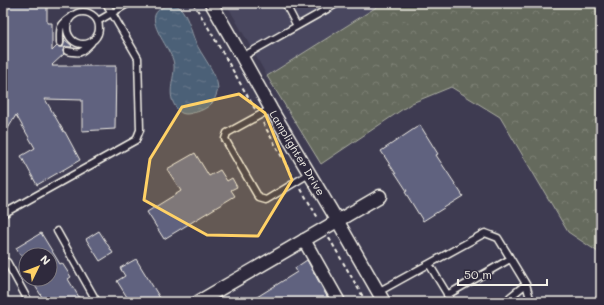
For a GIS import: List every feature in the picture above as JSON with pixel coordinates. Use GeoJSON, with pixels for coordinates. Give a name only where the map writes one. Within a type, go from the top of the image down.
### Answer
{"type":"FeatureCollection","features":[{"type":"Feature","properties":{"kind":"street","name":"Lamplighter Drive"},"geometry":{"type":"LineString","coordinates":[[211,3],[381,299]]}},
{"type":"Feature","properties":{"kind":"street"},"geometry":{"type":"LineString","coordinates":[[198,302],[380,196]]}},
{"type":"Feature","properties":{"kind":"street"},"geometry":{"type":"LineString","coordinates":[[304,240],[339,302]]}},
{"type":"Feature","properties":{"kind":"lane"},"geometry":{"type":"LineString","coordinates":[[3,214],[136,140],[140,130],[138,58],[106,3]]}},
{"type":"Feature","properties":{"kind":"lane"},"geometry":{"type":"LineString","coordinates":[[98,21],[128,3]]}},
{"type":"Feature","properties":{"kind":"lane"},"geometry":{"type":"LineString","coordinates":[[285,3],[297,26]]}},
{"type":"Feature","properties":{"kind":"lane"},"geometry":{"type":"LineString","coordinates":[[242,57],[338,3]]}},
{"type":"Feature","properties":{"kind":"lane"},"geometry":{"type":"LineString","coordinates":[[60,43],[60,30],[63,23],[80,12],[85,12],[94,16],[98,21],[99,26],[97,37],[83,52],[78,53],[67,51]]}},
{"type":"Feature","properties":{"kind":"lane"},"geometry":{"type":"LineString","coordinates":[[71,17],[68,21],[67,32],[72,41],[83,45],[93,41]]}},
{"type":"Feature","properties":{"kind":"lane"},"geometry":{"type":"LineString","coordinates":[[271,109],[227,133],[225,139],[259,198],[266,200],[309,174]]}},
{"type":"Feature","properties":{"kind":"lane"},"geometry":{"type":"LineString","coordinates":[[57,231],[96,302]]}},
{"type":"Feature","properties":{"kind":"lane"},"geometry":{"type":"LineString","coordinates":[[381,299],[429,264],[485,233],[498,238],[526,284],[531,302]]}},
{"type":"Feature","properties":{"kind":"lane"},"geometry":{"type":"LineString","coordinates":[[448,295],[510,259]]}},
{"type":"Feature","properties":{"kind":"lane"},"geometry":{"type":"LineString","coordinates":[[7,262],[30,302]]}},
{"type":"Feature","properties":{"kind":"lane"},"geometry":{"type":"LineString","coordinates":[[429,264],[452,302]]}},
{"type":"Feature","properties":{"kind":"lane"},"geometry":{"type":"LineString","coordinates":[[509,302],[510,297],[526,284]]}},
{"type":"Feature","properties":{"kind":"path"},"geometry":{"type":"LineString","coordinates":[[193,3],[366,302]]}},
{"type":"Feature","properties":{"kind":"highlighted area"},"geometry":{"type":"Polygon","coordinates":[[[239,94],[265,113],[292,180],[258,236],[207,235],[144,200],[150,159],[182,107],[239,94]]]}},
{"type":"Feature","properties":{"kind":"shaded area"},"geometry":{"type":"Polygon","coordinates":[[[226,3],[383,3],[267,76],[226,3]]]}},
{"type":"Feature","properties":{"kind":"green space"},"geometry":{"type":"Polygon","coordinates":[[[383,3],[601,3],[601,254],[568,232],[500,117],[451,87],[412,103],[321,164],[267,76],[383,3]]]}},
{"type":"Feature","properties":{"kind":"water"},"geometry":{"type":"Polygon","coordinates":[[[172,4],[180,8],[184,14],[195,41],[215,76],[218,88],[215,99],[211,104],[200,111],[188,114],[184,114],[178,110],[174,104],[171,91],[174,72],[173,60],[154,20],[155,15],[160,9],[172,4]]]}},
{"type":"Feature","properties":{"kind":"building"},"geometry":{"type":"Polygon","coordinates":[[[3,3],[47,3],[47,23],[52,23],[52,51],[57,46],[63,47],[64,39],[72,46],[64,48],[64,54],[52,66],[116,66],[115,129],[82,131],[82,100],[45,99],[80,160],[37,185],[21,156],[35,148],[16,115],[3,137],[3,3]]]}},
{"type":"Feature","properties":{"kind":"building"},"geometry":{"type":"Polygon","coordinates":[[[420,125],[438,154],[436,155],[463,196],[423,221],[405,192],[407,191],[381,151],[420,125]]]}},
{"type":"Feature","properties":{"kind":"building"},"geometry":{"type":"Polygon","coordinates":[[[195,153],[209,176],[220,170],[227,181],[232,178],[237,187],[231,190],[235,196],[164,239],[147,212],[181,191],[167,169],[195,153]]]}},
{"type":"Feature","properties":{"kind":"building"},"geometry":{"type":"Polygon","coordinates":[[[99,231],[113,253],[100,261],[86,239],[99,231]]]}},
{"type":"Feature","properties":{"kind":"building"},"geometry":{"type":"Polygon","coordinates":[[[41,233],[50,247],[18,247],[18,252],[16,248],[41,233]]]}},
{"type":"Feature","properties":{"kind":"building"},"geometry":{"type":"Polygon","coordinates":[[[136,259],[160,298],[154,302],[130,302],[117,281],[125,276],[120,268],[136,259]]]}},
{"type":"Feature","properties":{"kind":"building"},"geometry":{"type":"Polygon","coordinates":[[[307,260],[330,302],[249,302],[297,272],[295,268],[307,260]]]}},
{"type":"Feature","properties":{"kind":"building"},"geometry":{"type":"Polygon","coordinates":[[[58,261],[60,264],[62,263],[71,277],[68,279],[82,302],[45,302],[36,287],[58,287],[58,261]]]}}]}
